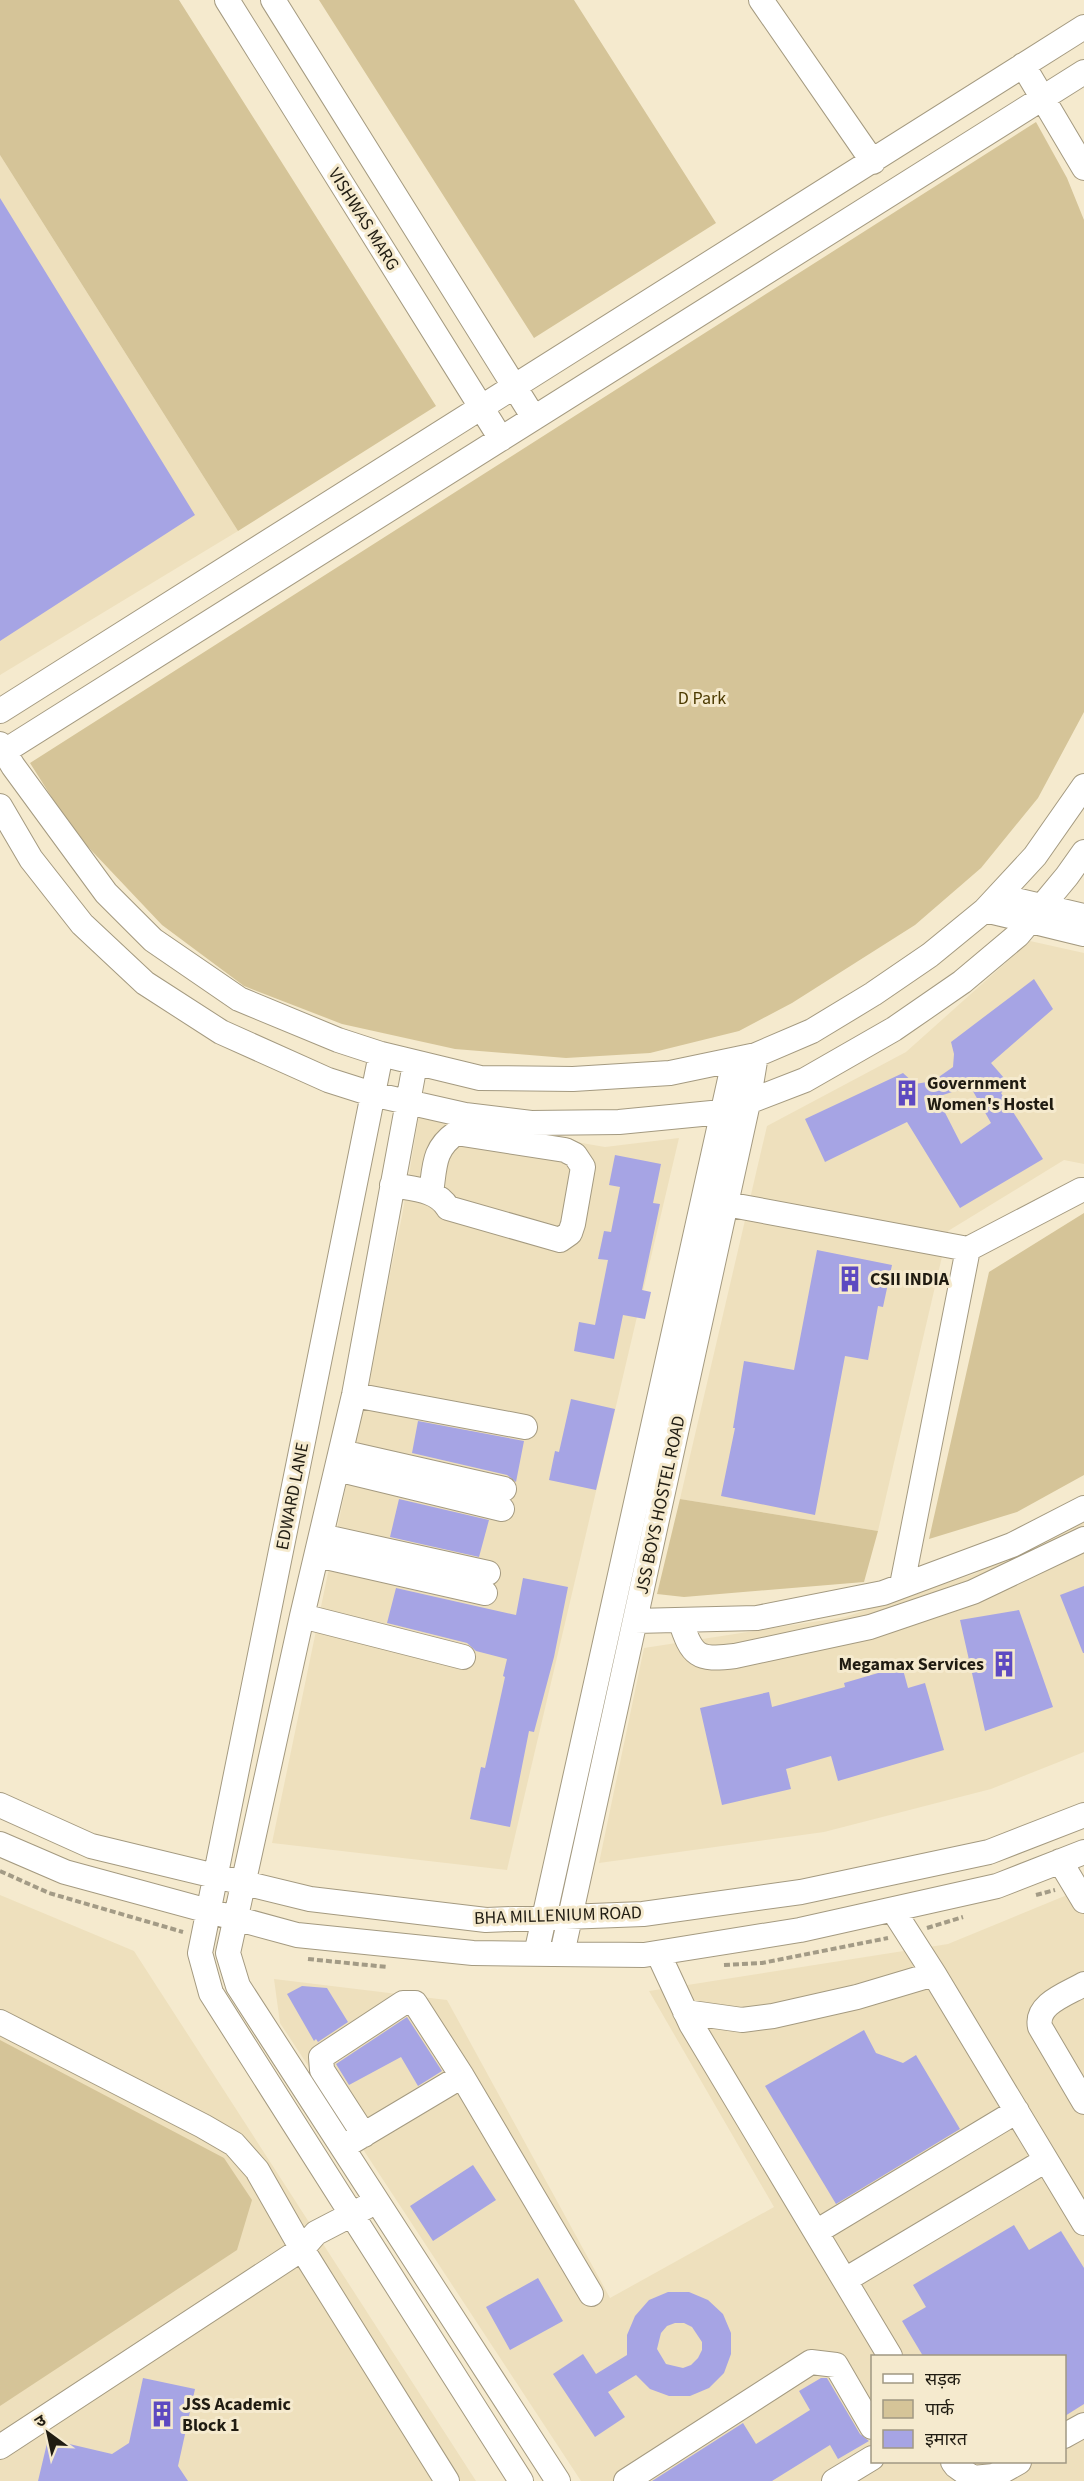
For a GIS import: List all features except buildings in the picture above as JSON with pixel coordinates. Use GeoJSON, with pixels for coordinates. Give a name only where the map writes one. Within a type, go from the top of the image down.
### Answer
{"type":"FeatureCollection","features":[{"type":"Feature","properties":{"kind":"street","name":"VISHWAS MARG"},"geometry":{"type":"LineString","coordinates":[[227,0],[501,439]]}},
{"type":"Feature","properties":{"kind":"street"},"geometry":{"type":"LineString","coordinates":[[273,0],[534,417]]}},
{"type":"Feature","properties":{"kind":"street"},"geometry":{"type":"LineString","coordinates":[[761,0],[873,162]]}},
{"type":"Feature","properties":{"kind":"street"},"geometry":{"type":"LineString","coordinates":[[0,711],[1084,27]]}},
{"type":"Feature","properties":{"kind":"street"},"geometry":{"type":"LineString","coordinates":[[1058,43],[1082,78],[1044,97],[2,750],[106,893],[153,940],[239,999],[338,1040],[415,1064],[480,1078],[573,1078],[670,1073],[745,1058],[812,1031],[873,994],[930,955],[992,903],[1035,856],[1084,786]]}},
{"type":"Feature","properties":{"kind":"street"},"geometry":{"type":"LineString","coordinates":[[1023,65],[1084,168]]}},
{"type":"Feature","properties":{"kind":"street"},"geometry":{"type":"LineString","coordinates":[[0,806],[31,859],[82,924],[145,983],[220,1032],[328,1080],[372,1094],[465,1114],[531,1123],[619,1122],[722,1112],[805,1080],[894,1029],[962,982],[1018,935],[1084,852]]}},
{"type":"Feature","properties":{"kind":"street"},"geometry":{"type":"LineString","coordinates":[[992,903],[1036,913],[1084,916]]}},
{"type":"Feature","properties":{"kind":"street"},"geometry":{"type":"LineString","coordinates":[[1036,913],[1084,934]]}},
{"type":"Feature","properties":{"kind":"street"},"geometry":{"type":"LineString","coordinates":[[873,994],[894,1029]]}},
{"type":"Feature","properties":{"kind":"street","name":"EDWARD LANE"},"geometry":{"type":"LineString","coordinates":[[381,1054],[200,1953],[211,1993],[521,2481]]}},
{"type":"Feature","properties":{"kind":"street","name":"JSS BOYS HOSTEL ROAD"},"geometry":{"type":"LineString","coordinates":[[562,1954],[748,1103],[745,1058]]}},
{"type":"Feature","properties":{"kind":"street","name":"JSS BOYS HOSTEL ROAD"},"geometry":{"type":"LineString","coordinates":[[536,1954],[722,1112],[745,1058]]}},
{"type":"Feature","properties":{"kind":"street","name":"EDWARD LANE"},"geometry":{"type":"LineString","coordinates":[[232,1930],[354,1395],[406,1102],[415,1064]]}},
{"type":"Feature","properties":{"kind":"street"},"geometry":{"type":"LineString","coordinates":[[392,1185],[432,1193],[442,1198],[448,1208],[561,1240],[570,1233],[573,1224],[583,1167],[575,1155],[565,1150],[456,1133],[443,1142],[437,1152],[432,1193]]}},
{"type":"Feature","properties":{"kind":"street"},"geometry":{"type":"LineString","coordinates":[[726,1204],[968,1249],[1083,1186]]}},
{"type":"Feature","properties":{"kind":"street"},"geometry":{"type":"LineString","coordinates":[[902,1586],[968,1249]]}},
{"type":"Feature","properties":{"kind":"street"},"geometry":{"type":"LineString","coordinates":[[354,1395],[525,1427]]}},
{"type":"Feature","properties":{"kind":"street"},"geometry":{"type":"LineString","coordinates":[[339,1461],[503,1499]]}},
{"type":"Feature","properties":{"kind":"street"},"geometry":{"type":"LineString","coordinates":[[635,1621],[758,1618],[883,1593],[1012,1545],[1084,1508]]}},
{"type":"Feature","properties":{"kind":"street"},"geometry":{"type":"LineString","coordinates":[[680,1620],[686,1639],[697,1655],[712,1659],[735,1656],[880,1623],[973,1592],[1084,1539]]}},
{"type":"Feature","properties":{"kind":"street"},"geometry":{"type":"LineString","coordinates":[[319,1546],[486,1583]]}},
{"type":"Feature","properties":{"kind":"street"},"geometry":{"type":"LineString","coordinates":[[626,1546],[650,1550]]}},
{"type":"Feature","properties":{"kind":"street"},"geometry":{"type":"LineString","coordinates":[[302,1616],[463,1657]]}},
{"type":"Feature","properties":{"kind":"street","name":"BHA MILLENIUM ROAD"},"geometry":{"type":"LineString","coordinates":[[0,1805],[91,1846],[310,1899],[486,1920],[643,1914],[801,1892],[988,1852],[1084,1815]]}},
{"type":"Feature","properties":{"kind":"street","name":"BHA MILLENIUM ROAD"},"geometry":{"type":"LineString","coordinates":[[0,1844],[65,1872],[209,1911],[232,1930],[474,1953],[644,1955],[800,1930],[997,1886],[1084,1852]]}},
{"type":"Feature","properties":{"kind":"street"},"geometry":{"type":"LineString","coordinates":[[1060,1861],[1083,1900]]}},
{"type":"Feature","properties":{"kind":"street"},"geometry":{"type":"LineString","coordinates":[[893,1910],[1084,2223]]}},
{"type":"Feature","properties":{"kind":"street"},"geometry":{"type":"LineString","coordinates":[[232,1930],[228,1953],[238,1986],[558,2481]]}},
{"type":"Feature","properties":{"kind":"street"},"geometry":{"type":"LineString","coordinates":[[658,1953],[685,2012],[889,2355]]}},
{"type":"Feature","properties":{"kind":"street"},"geometry":{"type":"LineString","coordinates":[[685,2012],[742,2020],[773,2016],[857,1997],[934,1974]]}},
{"type":"Feature","properties":{"kind":"street"},"geometry":{"type":"LineString","coordinates":[[1084,1984],[1049,2005],[1041,2012],[1038,2019],[1040,2027],[1084,2102]]}},
{"type":"Feature","properties":{"kind":"street"},"geometry":{"type":"LineString","coordinates":[[364,2135],[322,2070],[321,2057],[403,2003],[416,2003],[591,2294]]}},
{"type":"Feature","properties":{"kind":"street"},"geometry":{"type":"LineString","coordinates":[[0,2022],[234,2144],[257,2170],[302,2249],[447,2481]]}},
{"type":"Feature","properties":{"kind":"street"},"geometry":{"type":"LineString","coordinates":[[343,2147],[462,2076]]}},
{"type":"Feature","properties":{"kind":"street"},"geometry":{"type":"LineString","coordinates":[[816,2232],[1017,2111]]}},
{"type":"Feature","properties":{"kind":"street"},"geometry":{"type":"LineString","coordinates":[[845,2280],[1047,2160]]}},
{"type":"Feature","properties":{"kind":"street"},"geometry":{"type":"LineString","coordinates":[[0,2447],[302,2249],[316,2233],[352,2216],[377,2200]]}},
{"type":"Feature","properties":{"kind":"street"},"geometry":{"type":"LineString","coordinates":[[626,2481],[811,2362],[836,2365],[871,2424]]}},
{"type":"Feature","properties":{"kind":"street"},"geometry":{"type":"LineString","coordinates":[[1066,2435],[1084,2425]]}},
{"type":"Feature","properties":{"kind":"street"},"geometry":{"type":"LineString","coordinates":[[834,2481],[871,2459]]}},
{"type":"Feature","properties":{"kind":"street"},"geometry":{"type":"LineString","coordinates":[[954,2463],[974,2478],[994,2476],[1017,2463]]}},
{"type":"Feature","properties":{"kind":"path"},"geometry":{"type":"LineString","coordinates":[[0,1871],[49,1893],[203,1937]]}},
{"type":"Feature","properties":{"kind":"shaded area"},"geometry":{"type":"Polygon","coordinates":[[[0,155],[238,531],[0,675],[0,155]]]}},
{"type":"Feature","properties":{"kind":"shaded area"},"geometry":{"type":"Polygon","coordinates":[[[1030,941],[1084,953],[1084,1164],[1064,1160],[948,1231],[878,1531],[680,1499],[767,1126],[906,1052],[1030,941]]]}},
{"type":"Feature","properties":{"kind":"shaded area"},"geometry":{"type":"Polygon","coordinates":[[[419,1115],[605,1147],[679,1138],[507,1870],[272,1843],[402,1216],[419,1115]]]}},
{"type":"Feature","properties":{"kind":"shaded area"},"geometry":{"type":"Polygon","coordinates":[[[1084,1518],[1084,1752],[991,1789],[824,1832],[599,1863],[644,1648],[845,1617],[974,1574],[1084,1518]]]}},
{"type":"Feature","properties":{"kind":"shaded area"},"geometry":{"type":"Polygon","coordinates":[[[1084,1888],[1084,2481],[581,2481],[280,2023],[274,1979],[447,2000],[610,2298],[774,2207],[649,1991],[948,1944],[1084,1888]]]}},
{"type":"Feature","properties":{"kind":"shaded area"},"geometry":{"type":"Polygon","coordinates":[[[0,1895],[134,1951],[476,2481],[0,2481],[0,1895]]]}},
{"type":"Feature","properties":{"kind":"green space"},"geometry":{"type":"Polygon","coordinates":[[[0,0],[179,0],[436,406],[238,531],[0,155],[0,0]]]}},
{"type":"Feature","properties":{"kind":"green space"},"geometry":{"type":"Polygon","coordinates":[[[319,0],[574,0],[716,223],[534,338],[319,0]]]}},
{"type":"Feature","properties":{"kind":"green space","name":"D Park"},"geometry":{"type":"Polygon","coordinates":[[[1036,122],[1067,178],[1084,220],[1084,712],[1038,798],[981,868],[915,925],[792,1003],[739,1031],[650,1053],[566,1058],[455,1049],[342,1024],[244,986],[162,925],[73,831],[30,763],[1036,122]]]}},
{"type":"Feature","properties":{"kind":"green space"},"geometry":{"type":"Polygon","coordinates":[[[1084,1213],[1084,1475],[1017,1512],[929,1539],[989,1272],[1084,1213]]]}},
{"type":"Feature","properties":{"kind":"green space"},"geometry":{"type":"Polygon","coordinates":[[[680,1499],[878,1531],[864,1582],[684,1597],[657,1594],[680,1499]]]}},
{"type":"Feature","properties":{"kind":"green space"},"geometry":{"type":"Polygon","coordinates":[[[0,2040],[224,2158],[252,2200],[237,2250],[0,2406],[0,2040]]]}},
{"type":"Feature","properties":{"kind":"place","name":"Government Women's Hostel"},"geometry":{"type":"Point","coordinates":[907,1093]}},
{"type":"Feature","properties":{"kind":"place","name":"CSII INDIA"},"geometry":{"type":"Point","coordinates":[850,1279]}},
{"type":"Feature","properties":{"kind":"place","name":"Megamax Services"},"geometry":{"type":"Point","coordinates":[1004,1664]}},
{"type":"Feature","properties":{"kind":"place","name":"JSS Academic Block 1"},"geometry":{"type":"Point","coordinates":[162,2414]}}]}
